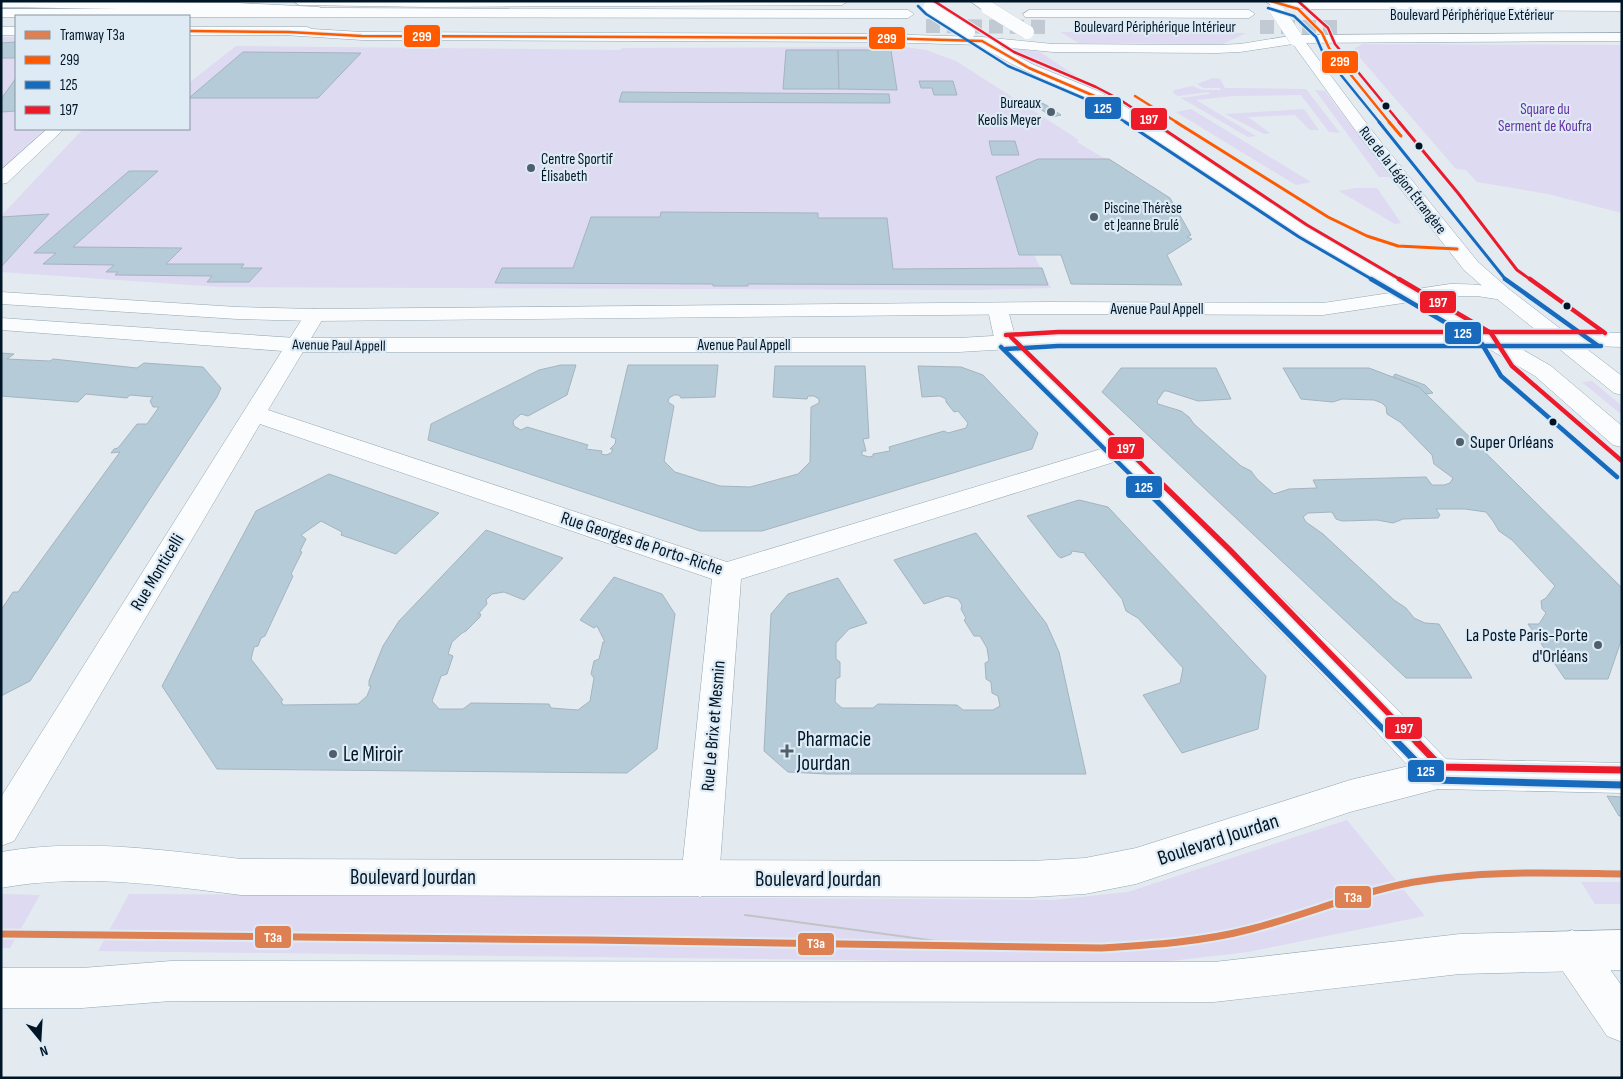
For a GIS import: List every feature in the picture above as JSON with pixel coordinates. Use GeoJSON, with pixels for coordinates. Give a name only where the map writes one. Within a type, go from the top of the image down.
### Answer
{"type":"FeatureCollection","features":[{"type":"Feature","properties":{"kind":"main road"},"geometry":{"type":"LineString","coordinates":[[1,2],[30,1]]}},
{"type":"Feature","properties":{"kind":"main road"},"geometry":{"type":"LineString","coordinates":[[300,1],[575,3],[842,1]]}},
{"type":"Feature","properties":{"kind":"main road"},"geometry":{"type":"LineString","coordinates":[[976,1],[1053,48]]}},
{"type":"Feature","properties":{"kind":"main road"},"geometry":{"type":"LineString","coordinates":[[1,2],[238,7],[328,12]]}},
{"type":"Feature","properties":{"kind":"main road"},"geometry":{"type":"LineString","coordinates":[[1272,4],[1622,7]]}},
{"type":"Feature","properties":{"kind":"main road","name":"Rue de la Légion Étrangère"},"geometry":{"type":"LineString","coordinates":[[1272,4],[1367,135],[1475,270],[1502,294],[1622,388]]}},
{"type":"Feature","properties":{"kind":"main road"},"geometry":{"type":"LineString","coordinates":[[927,5],[982,41],[1029,68],[1085,91],[1115,106],[1303,231],[1542,371],[1622,439]]}},
{"type":"Feature","properties":{"kind":"main road"},"geometry":{"type":"LineString","coordinates":[[1,13],[908,14]]}},
{"type":"Feature","properties":{"kind":"main road"},"geometry":{"type":"LineString","coordinates":[[1029,14],[1250,14]]}},
{"type":"Feature","properties":{"kind":"main road","name":"Boulevard Périphérique Extérieur"},"geometry":{"type":"LineString","coordinates":[[1323,15],[1622,15]]}},
{"type":"Feature","properties":{"kind":"main road"},"geometry":{"type":"LineString","coordinates":[[1,22],[15,22]]}},
{"type":"Feature","properties":{"kind":"main road"},"geometry":{"type":"LineString","coordinates":[[190,22],[926,26]]}},
{"type":"Feature","properties":{"kind":"main road"},"geometry":{"type":"LineString","coordinates":[[190,32],[288,32],[530,24]]}},
{"type":"Feature","properties":{"kind":"main road","name":"Boulevard Périphérique Intérieur"},"geometry":{"type":"LineString","coordinates":[[1050,27],[1210,27]]}},
{"type":"Feature","properties":{"kind":"main road"},"geometry":{"type":"LineString","coordinates":[[1337,27],[1622,28]]}},
{"type":"Feature","properties":{"kind":"main road"},"geometry":{"type":"LineString","coordinates":[[1,31],[15,31]]}},
{"type":"Feature","properties":{"kind":"main road"},"geometry":{"type":"LineString","coordinates":[[288,32],[362,36],[878,38],[982,41],[1053,48],[1217,49],[1240,48],[1296,39],[1622,37]]}},
{"type":"Feature","properties":{"kind":"main road"},"geometry":{"type":"LineString","coordinates":[[1,179],[55,130]]}},
{"type":"Feature","properties":{"kind":"main road","name":"Avenue Paul Appell"},"geometry":{"type":"LineString","coordinates":[[1,298],[237,313],[314,315],[998,310],[1323,310],[1450,290],[1477,290],[1502,294]]}},
{"type":"Feature","properties":{"kind":"main road"},"geometry":{"type":"LineString","coordinates":[[998,310],[1006,342],[1119,452],[1438,774]]}},
{"type":"Feature","properties":{"kind":"main road","name":"Rue Monticelli"},"geometry":{"type":"LineString","coordinates":[[1,828],[314,315]]}},
{"type":"Feature","properties":{"kind":"main road","name":"Avenue Paul Appell"},"geometry":{"type":"LineString","coordinates":[[1,324],[296,344],[959,345],[1058,338],[1560,338],[1622,340]]}},
{"type":"Feature","properties":{"kind":"main road","name":"Rue Georges de Porto-Riche"},"geometry":{"type":"LineString","coordinates":[[254,413],[345,446],[727,573],[1119,452]]}},
{"type":"Feature","properties":{"kind":"main road","name":"Rue Le Brix et Mesmin"},"geometry":{"type":"LineString","coordinates":[[700,879],[727,573]]}},
{"type":"Feature","properties":{"kind":"main road","name":"Boulevard Jourdan"},"geometry":{"type":"LineString","coordinates":[[1,870],[35,864],[130,864],[241,877],[1032,879],[1085,876],[1136,866],[1350,796],[1438,774],[1622,778]]}},
{"type":"Feature","properties":{"kind":"main road"},"geometry":{"type":"LineString","coordinates":[[1572,950],[1622,1021]]}},
{"type":"Feature","properties":{"kind":"main road"},"geometry":{"type":"LineString","coordinates":[[1,988],[82,988],[171,981],[1214,982],[1460,954],[1622,950]]}},
{"type":"Feature","properties":{"kind":"green space"},"geometry":{"type":"Polygon","coordinates":[[[1060,32],[1246,33],[1223,44],[1079,43],[1060,32]]]}},
{"type":"Feature","properties":{"kind":"green space"},"geometry":{"type":"Polygon","coordinates":[[[1,37],[15,37],[15,130],[44,130],[1,169],[1,37]]]}},
{"type":"Feature","properties":{"kind":"green space","name":"Square du Serment de Koufra"},"geometry":{"type":"Polygon","coordinates":[[[1363,44],[1622,45],[1622,213],[1548,194],[1477,182],[1466,170],[1456,169],[1355,52],[1355,48],[1363,44]]]}},
{"type":"Feature","properties":{"kind":"green space","name":"Centre Sportif Élisabeth"},"geometry":{"type":"Polygon","coordinates":[[[891,45],[926,50],[956,61],[1079,140],[1077,142],[1102,157],[1109,159],[1038,159],[996,177],[1019,255],[1034,255],[1051,288],[974,290],[220,287],[1,272],[1,216],[82,130],[190,130],[190,82],[236,46],[619,50],[623,48],[888,47],[891,45]]]}},
{"type":"Feature","properties":{"kind":"green space"},"geometry":{"type":"Polygon","coordinates":[[[1011,48],[1040,52],[1082,80],[1038,66],[1008,50],[1011,48]]]}},
{"type":"Feature","properties":{"kind":"green space"},"geometry":{"type":"Polygon","coordinates":[[[1213,78],[1220,79],[1225,88],[1306,89],[1340,133],[1329,132],[1301,95],[1233,96],[1196,100],[1256,136],[1248,137],[1181,98],[1210,94],[1208,92],[1178,96],[1173,93],[1174,90],[1193,86],[1202,90],[1221,90],[1220,88],[1203,88],[1197,84],[1213,78]]]}},
{"type":"Feature","properties":{"kind":"green space"},"geometry":{"type":"Polygon","coordinates":[[[1315,90],[1325,91],[1390,177],[1379,177],[1315,90]]]}},
{"type":"Feature","properties":{"kind":"green space"},"geometry":{"type":"Polygon","coordinates":[[[1191,109],[1311,182],[1296,185],[1176,112],[1191,109]]]}},
{"type":"Feature","properties":{"kind":"green space"},"geometry":{"type":"Polygon","coordinates":[[[1304,109],[1319,130],[1310,130],[1295,115],[1248,117],[1270,133],[1264,134],[1225,114],[1304,109]]]}},
{"type":"Feature","properties":{"kind":"green space"},"geometry":{"type":"Polygon","coordinates":[[[1356,188],[1377,188],[1401,223],[1395,224],[1339,191],[1356,188]]]}},
{"type":"Feature","properties":{"kind":"green space"},"geometry":{"type":"Polygon","coordinates":[[[1592,381],[1622,406],[1622,415],[1582,382],[1592,381]]]}},
{"type":"Feature","properties":{"kind":"green space"},"geometry":{"type":"Polygon","coordinates":[[[1347,820],[1425,916],[1248,952],[1162,962],[1038,964],[98,951],[129,894],[1052,900],[1128,892],[1347,820]]]}},
{"type":"Feature","properties":{"kind":"green space"},"geometry":{"type":"Polygon","coordinates":[[[1581,882],[1622,882],[1622,904],[1595,904],[1581,882]]]}},
{"type":"Feature","properties":{"kind":"green space"},"geometry":{"type":"Polygon","coordinates":[[[1,894],[40,895],[10,948],[1,948],[1,894]]]}},
{"type":"Feature","properties":{"kind":"building"},"geometry":{"type":"Polygon","coordinates":[[[15,42],[15,58],[1,58],[1,43],[15,42]]]}},
{"type":"Feature","properties":{"kind":"building"},"geometry":{"type":"Polygon","coordinates":[[[786,50],[838,50],[839,89],[783,89],[786,50]]]}},
{"type":"Feature","properties":{"kind":"building"},"geometry":{"type":"Polygon","coordinates":[[[838,50],[891,50],[897,90],[839,89],[838,50]]]}},
{"type":"Feature","properties":{"kind":"building"},"geometry":{"type":"Polygon","coordinates":[[[243,52],[361,53],[318,98],[190,97],[243,52]]]}},
{"type":"Feature","properties":{"kind":"building"},"geometry":{"type":"Polygon","coordinates":[[[15,79],[15,111],[1,112],[1,99],[15,79]]]}},
{"type":"Feature","properties":{"kind":"building"},"geometry":{"type":"Polygon","coordinates":[[[919,81],[953,81],[957,95],[934,95],[932,88],[921,88],[919,81]]]}},
{"type":"Feature","properties":{"kind":"building"},"geometry":{"type":"Polygon","coordinates":[[[622,92],[889,94],[890,103],[619,102],[622,92]]]}},
{"type":"Feature","properties":{"kind":"building","name":"Bureaux Keolis Meyer"},"geometry":{"type":"Polygon","coordinates":[[[1042,103],[1061,115],[1052,117],[1033,104],[1042,103]]]}},
{"type":"Feature","properties":{"kind":"building"},"geometry":{"type":"Polygon","coordinates":[[[989,141],[1015,141],[1019,155],[992,155],[989,141]]]}},
{"type":"Feature","properties":{"kind":"building","name":"Piscine Thérèse et Jeanne Brulé"},"geometry":{"type":"Polygon","coordinates":[[[1038,159],[1109,159],[1170,198],[1191,235],[1187,237],[1192,239],[1167,255],[1182,285],[1071,284],[1061,255],[1019,255],[996,177],[1038,159]]]}},
{"type":"Feature","properties":{"kind":"building"},"geometry":{"type":"Polygon","coordinates":[[[129,171],[158,171],[73,247],[182,248],[166,264],[244,264],[241,268],[262,268],[249,282],[207,282],[212,276],[115,275],[118,272],[106,272],[114,265],[43,264],[56,253],[34,253],[129,171]]]}},
{"type":"Feature","properties":{"kind":"building"},"geometry":{"type":"Polygon","coordinates":[[[661,212],[818,213],[818,218],[887,218],[893,269],[1042,268],[1048,285],[748,284],[748,286],[713,286],[713,284],[495,283],[502,268],[573,268],[591,217],[660,217],[661,212]]]}},
{"type":"Feature","properties":{"kind":"building"},"geometry":{"type":"Polygon","coordinates":[[[49,214],[1,267],[1,217],[49,214]]]}},
{"type":"Feature","properties":{"kind":"building"},"geometry":{"type":"Polygon","coordinates":[[[1,353],[14,354],[7,359],[50,361],[53,359],[137,368],[144,363],[203,367],[221,388],[217,397],[30,681],[1,696],[1,610],[13,592],[18,592],[120,452],[111,453],[114,449],[118,448],[137,424],[147,424],[159,407],[153,407],[150,401],[153,397],[130,395],[127,398],[86,394],[78,402],[1,396],[1,353]]]}},
{"type":"Feature","properties":{"kind":"building"},"geometry":{"type":"Polygon","coordinates":[[[561,365],[576,365],[567,395],[528,416],[521,414],[513,421],[514,426],[521,430],[527,427],[588,445],[586,449],[602,451],[601,454],[606,455],[611,453],[613,449],[610,449],[615,444],[616,439],[611,437],[628,365],[718,365],[715,397],[681,398],[679,395],[674,395],[669,398],[668,402],[674,406],[664,461],[675,472],[720,486],[750,487],[798,474],[810,462],[811,407],[819,403],[819,399],[814,396],[808,396],[807,399],[773,397],[775,366],[865,366],[869,438],[863,439],[866,451],[862,451],[862,455],[869,457],[873,456],[873,454],[890,451],[889,447],[944,431],[948,433],[966,428],[968,423],[958,411],[954,412],[946,402],[946,399],[940,396],[922,397],[918,366],[961,367],[983,375],[1038,433],[1032,449],[762,531],[700,531],[428,440],[431,424],[539,370],[561,365]]]}},
{"type":"Feature","properties":{"kind":"building"},"geometry":{"type":"Polygon","coordinates":[[[1121,368],[1216,368],[1231,399],[1198,401],[1164,391],[1157,401],[1158,404],[1181,411],[1189,417],[1194,424],[1241,466],[1251,471],[1274,494],[1289,489],[1317,488],[1313,480],[1426,477],[1432,485],[1444,485],[1450,483],[1453,478],[1434,464],[1432,455],[1400,422],[1387,414],[1386,407],[1382,403],[1374,400],[1342,399],[1333,402],[1301,399],[1283,368],[1369,368],[1419,387],[1622,588],[1622,638],[1608,679],[1565,679],[1528,624],[1539,624],[1546,613],[1542,609],[1541,601],[1546,598],[1555,586],[1512,540],[1499,531],[1486,512],[1465,509],[1436,509],[1440,515],[1438,518],[1403,519],[1393,523],[1377,520],[1342,521],[1336,519],[1332,512],[1308,513],[1303,517],[1306,522],[1323,534],[1394,600],[1406,608],[1414,618],[1425,623],[1439,624],[1472,678],[1406,678],[1102,392],[1121,368]]]}},
{"type":"Feature","properties":{"kind":"building"},"geometry":{"type":"Polygon","coordinates":[[[1395,374],[1425,385],[1433,393],[1426,394],[1419,387],[1393,377],[1395,374]]]}},
{"type":"Feature","properties":{"kind":"building"},"geometry":{"type":"Polygon","coordinates":[[[329,474],[439,513],[396,554],[341,535],[342,532],[321,521],[301,535],[306,539],[291,574],[293,576],[265,636],[261,638],[258,646],[254,647],[251,659],[283,700],[281,701],[283,705],[358,704],[367,696],[371,686],[369,686],[369,681],[383,646],[399,621],[486,530],[563,558],[524,600],[504,592],[492,594],[486,600],[487,604],[478,614],[481,614],[480,617],[452,642],[448,654],[453,656],[447,674],[441,676],[432,701],[439,709],[463,709],[471,703],[549,704],[551,708],[578,710],[590,701],[594,678],[591,674],[594,661],[599,659],[603,642],[605,642],[597,626],[594,628],[580,620],[614,577],[662,594],[675,614],[657,749],[627,773],[217,769],[162,686],[256,511],[329,474]]]}},
{"type":"Feature","properties":{"kind":"building"},"geometry":{"type":"Polygon","coordinates":[[[1079,500],[1108,507],[1266,676],[1258,729],[1182,753],[1143,695],[1180,683],[1183,668],[1138,618],[1126,611],[1122,599],[1085,553],[1072,551],[1071,554],[1061,558],[1027,516],[1079,500]]]}},
{"type":"Feature","properties":{"kind":"building"},"geometry":{"type":"Polygon","coordinates":[[[976,533],[1046,623],[1059,652],[1086,774],[827,774],[788,772],[764,751],[771,614],[788,594],[838,578],[867,623],[849,629],[836,643],[836,659],[840,662],[840,677],[836,679],[835,702],[842,708],[873,708],[878,704],[957,705],[963,710],[993,710],[1000,706],[998,696],[992,693],[991,682],[986,679],[985,663],[989,661],[987,648],[980,636],[974,636],[964,620],[966,618],[958,599],[947,596],[924,604],[894,560],[976,533]]]}},
{"type":"Feature","properties":{"kind":"building"},"geometry":{"type":"Polygon","coordinates":[[[1607,796],[1622,797],[1622,816],[1619,816],[1607,796]]]}},
{"type":"Feature","properties":{"kind":"tunnel"},"geometry":{"type":"LineString","coordinates":[[926,26],[1050,27]]}},
{"type":"Feature","properties":{"kind":"tunnel"},"geometry":{"type":"LineString","coordinates":[[1260,27],[1337,27]]}},
{"type":"Feature","properties":{"kind":"tram line","name":"T3a"},"geometry":{"type":"LineString","coordinates":[[1,934],[592,940],[1101,948],[1139,946],[1214,937],[1271,923],[1393,886],[1440,878],[1492,873],[1622,874]]}},
{"type":"Feature","properties":{"kind":"tram line"},"geometry":{"type":"LineString","coordinates":[[745,915],[973,946]]}},
{"type":"Feature","properties":{"kind":"transit line","name":"197"},"geometry":{"type":"LineString","coordinates":[[934,1],[1014,52],[1096,87],[1119,99],[1307,225],[1491,333],[1512,366],[1622,461]]}},
{"type":"Feature","properties":{"kind":"transit line","name":"299"},"geometry":{"type":"LineString","coordinates":[[1271,1],[1298,9],[1322,33],[1329,48],[1401,136]]}},
{"type":"Feature","properties":{"kind":"transit line","name":"197"},"geometry":{"type":"LineString","coordinates":[[1298,1],[1328,28],[1335,44],[1458,193],[1517,270],[1605,333]]}},
{"type":"Feature","properties":{"kind":"transit line","name":"125"},"geometry":{"type":"LineString","coordinates":[[918,6],[926,14],[1008,66],[1111,112],[1299,237],[1482,344],[1501,376],[1617,477]]}},
{"type":"Feature","properties":{"kind":"transit line","name":"125"},"geometry":{"type":"LineString","coordinates":[[1268,8],[1294,16],[1316,37],[1323,53],[1446,203],[1507,281],[1597,345]]}},
{"type":"Feature","properties":{"kind":"transit line","name":"299"},"geometry":{"type":"LineString","coordinates":[[190,31],[288,32],[362,36],[878,38],[982,41],[1029,68],[1106,101]]}},
{"type":"Feature","properties":{"kind":"transit line","name":"299"},"geometry":{"type":"LineString","coordinates":[[1135,96],[1328,217],[1367,236],[1398,246],[1457,249]]}},
{"type":"Feature","properties":{"kind":"transit line","name":"197"},"geometry":{"type":"LineString","coordinates":[[1006,335],[1058,332],[1601,332]]}},
{"type":"Feature","properties":{"kind":"transit line","name":"197"},"geometry":{"type":"LineString","coordinates":[[1011,337],[1230,550],[1441,767],[1622,770]]}},
{"type":"Feature","properties":{"kind":"transit line","name":"125"},"geometry":{"type":"LineString","coordinates":[[1006,349],[1058,346],[1601,346]]}},
{"type":"Feature","properties":{"kind":"transit line","name":"125"},"geometry":{"type":"LineString","coordinates":[[1001,347],[1219,561],[1434,780],[1622,785]]}},
{"type":"Feature","properties":{"kind":"place","name":"Bureaux Keolis Meyer"},"geometry":{"type":"Point","coordinates":[1051,112]}},
{"type":"Feature","properties":{"kind":"place","name":"Centre Sportif Élisabeth"},"geometry":{"type":"Point","coordinates":[531,168]}},
{"type":"Feature","properties":{"kind":"place","name":"Piscine Thérèse et Jeanne Brulé"},"geometry":{"type":"Point","coordinates":[1094,217]}},
{"type":"Feature","properties":{"kind":"place","name":"Super Orléans"},"geometry":{"type":"Point","coordinates":[1460,442]}},
{"type":"Feature","properties":{"kind":"place","name":"La Poste Paris-Porte d'Orléans"},"geometry":{"type":"Point","coordinates":[1598,645]}},
{"type":"Feature","properties":{"kind":"place","name":"Pharmacie Jourdan"},"geometry":{"type":"Point","coordinates":[787,751]}},
{"type":"Feature","properties":{"kind":"place","name":"Le Miroir"},"geometry":{"type":"Point","coordinates":[333,754]}}]}
